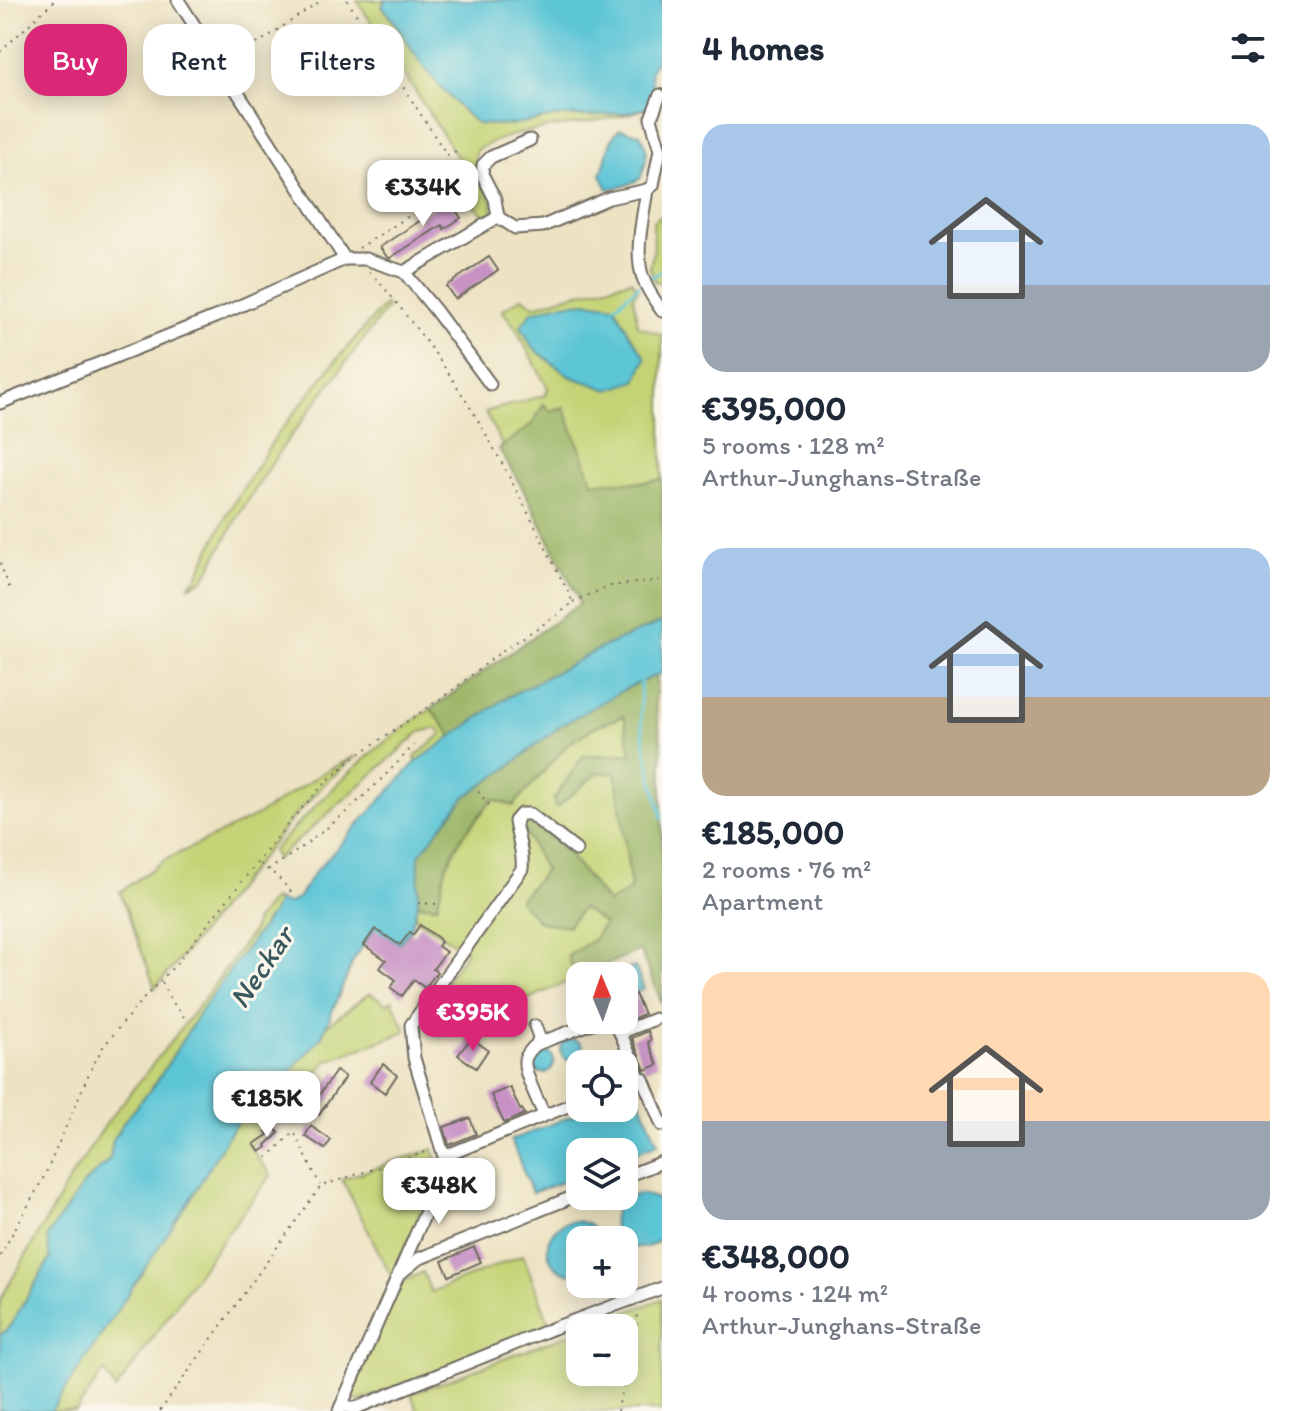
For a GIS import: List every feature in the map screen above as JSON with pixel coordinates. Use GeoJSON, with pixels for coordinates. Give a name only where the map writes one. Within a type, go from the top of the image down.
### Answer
{"type":"FeatureCollection","features":[{"type":"Feature","properties":{"kind":"street"},"geometry":{"type":"LineString","coordinates":[[178,0],[194,24]]}},
{"type":"Feature","properties":{"kind":"street"},"geometry":{"type":"LineString","coordinates":[[530,140],[491,157],[483,165],[482,174],[495,199],[498,217],[515,228],[543,226],[609,198],[647,190],[653,185],[660,150],[651,118],[660,95]]}},
{"type":"Feature","properties":{"kind":"street"},"geometry":{"type":"LineString","coordinates":[[240,96],[345,259]]}},
{"type":"Feature","properties":{"kind":"street"},"geometry":{"type":"LineString","coordinates":[[647,190],[639,257],[641,275],[662,311]]}},
{"type":"Feature","properties":{"kind":"street"},"geometry":{"type":"LineString","coordinates":[[404,272],[498,217]]}},
{"type":"Feature","properties":{"kind":"street"},"geometry":{"type":"LineString","coordinates":[[0,403],[229,311],[345,259],[366,259],[404,272],[490,384]]}},
{"type":"Feature","properties":{"kind":"street"},"geometry":{"type":"LineString","coordinates":[[576,850],[530,814],[521,814],[515,821],[516,836],[524,856],[522,869],[411,1025],[414,1058],[443,1153],[430,1202],[340,1408],[356,1408],[634,1298]]}},
{"type":"Feature","properties":{"kind":"street"},"geometry":{"type":"LineString","coordinates":[[638,1026],[655,1019]]}},
{"type":"Feature","properties":{"kind":"street"},"geometry":{"type":"LineString","coordinates":[[535,1026],[539,1037],[537,1044]]}},
{"type":"Feature","properties":{"kind":"street"},"geometry":{"type":"LineString","coordinates":[[544,1115],[525,1061],[529,1051],[537,1044],[566,1033]]}},
{"type":"Feature","properties":{"kind":"street"},"geometry":{"type":"LineString","coordinates":[[620,1034],[662,1125]]}},
{"type":"Feature","properties":{"kind":"street"},"geometry":{"type":"LineString","coordinates":[[443,1153],[450,1154],[566,1106]]}},
{"type":"Feature","properties":{"kind":"street"},"geometry":{"type":"LineString","coordinates":[[638,1171],[662,1162]]}},
{"type":"Feature","properties":{"kind":"street"},"geometry":{"type":"LineString","coordinates":[[399,1274],[418,1259],[566,1200]]}},
{"type":"Feature","properties":{"kind":"street"},"geometry":{"type":"LineString","coordinates":[[638,1297],[662,1288]]}},
{"type":"Feature","properties":{"kind":"path"},"geometry":{"type":"LineString","coordinates":[[0,52],[55,0]]}},
{"type":"Feature","properties":{"kind":"path"},"geometry":{"type":"LineString","coordinates":[[255,46],[322,0]]}},
{"type":"Feature","properties":{"kind":"path"},"geometry":{"type":"LineString","coordinates":[[347,0],[447,155],[438,181],[416,212]]}},
{"type":"Feature","properties":{"kind":"path"},"geometry":{"type":"LineString","coordinates":[[447,155],[459,150]]}},
{"type":"Feature","properties":{"kind":"path"},"geometry":{"type":"LineString","coordinates":[[345,259],[374,237],[460,184]]}},
{"type":"Feature","properties":{"kind":"path"},"geometry":{"type":"LineString","coordinates":[[363,267],[426,340],[464,395],[572,603]]}},
{"type":"Feature","properties":{"kind":"path"},"geometry":{"type":"LineString","coordinates":[[0,563],[11,592]]}},
{"type":"Feature","properties":{"kind":"path"},"geometry":{"type":"LineString","coordinates":[[0,1256],[45,1175],[103,1047],[327,781],[356,756],[572,603],[610,586],[662,580]]}},
{"type":"Feature","properties":{"kind":"path"},"geometry":{"type":"LineString","coordinates":[[268,870],[335,822],[414,745]]}},
{"type":"Feature","properties":{"kind":"path"},"geometry":{"type":"LineString","coordinates":[[478,791],[489,805]]}},
{"type":"Feature","properties":{"kind":"path"},"geometry":{"type":"LineString","coordinates":[[258,862],[275,874],[291,892]]}},
{"type":"Feature","properties":{"kind":"path"},"geometry":{"type":"LineString","coordinates":[[418,903],[437,904]]}},
{"type":"Feature","properties":{"kind":"path"},"geometry":{"type":"LineString","coordinates":[[161,981],[184,1017]]}},
{"type":"Feature","properties":{"kind":"path"},"geometry":{"type":"LineString","coordinates":[[267,1158],[294,1132],[321,1186]]}},
{"type":"Feature","properties":{"kind":"path"},"geometry":{"type":"LineString","coordinates":[[160,1411],[321,1186],[443,1153]]}},
{"type":"Feature","properties":{"kind":"path"},"geometry":{"type":"LineString","coordinates":[[617,1411],[636,1342],[637,1298]]}},
{"type":"Feature","properties":{"kind":"green space"},"geometry":{"type":"Polygon","coordinates":[[[357,0],[385,0],[382,6],[396,24],[372,24],[357,0]]]}},
{"type":"Feature","properties":{"kind":"green space"},"geometry":{"type":"Polygon","coordinates":[[[404,36],[448,95],[477,124],[509,125],[560,116],[625,113],[647,108],[626,115],[517,134],[476,150],[475,167],[491,199],[493,213],[487,218],[458,190],[442,199],[435,188],[458,172],[461,163],[404,74],[404,36]]]}},
{"type":"Feature","properties":{"kind":"green space"},"geometry":{"type":"Polygon","coordinates":[[[662,215],[662,282],[655,282],[650,268],[654,247],[653,221],[662,215]]]}},
{"type":"Feature","properties":{"kind":"green space"},"geometry":{"type":"Polygon","coordinates":[[[632,280],[638,290],[633,296],[638,326],[662,335],[662,620],[604,643],[485,412],[546,395],[548,388],[515,327],[502,310],[523,297],[534,306],[632,280]],[[615,306],[521,326],[532,347],[569,376],[629,333],[615,306]]]}},
{"type":"Feature","properties":{"kind":"green space"},"geometry":{"type":"Polygon","coordinates":[[[385,304],[387,308],[284,445],[238,516],[204,579],[188,587],[197,577],[228,512],[276,436],[385,304]]]}},
{"type":"Feature","properties":{"kind":"green space"},"geometry":{"type":"Polygon","coordinates":[[[544,404],[550,411],[564,407],[593,482],[662,479],[662,622],[607,645],[506,698],[453,737],[431,709],[579,604],[525,492],[499,449],[532,424],[544,404]]]}},
{"type":"Feature","properties":{"kind":"green space"},"geometry":{"type":"Polygon","coordinates":[[[657,675],[655,701],[662,748],[662,1004],[640,950],[613,962],[570,962],[568,956],[593,940],[604,923],[582,908],[568,926],[539,922],[519,900],[545,870],[520,822],[523,818],[530,819],[568,854],[608,903],[631,889],[616,774],[598,772],[556,808],[553,800],[583,756],[631,754],[624,716],[596,726],[567,745],[513,806],[493,799],[461,838],[446,867],[437,906],[417,904],[419,855],[465,797],[560,726],[627,688],[657,675]]]}},
{"type":"Feature","properties":{"kind":"green space"},"geometry":{"type":"Polygon","coordinates":[[[431,709],[453,737],[416,762],[415,757],[442,734],[437,728],[420,732],[277,859],[272,851],[328,794],[387,740],[431,709]]]}},
{"type":"Feature","properties":{"kind":"green space"},"geometry":{"type":"Polygon","coordinates":[[[624,716],[632,754],[583,756],[556,808],[598,772],[616,773],[631,889],[608,904],[568,854],[520,822],[545,870],[520,899],[582,908],[604,923],[593,940],[568,956],[570,962],[566,962],[566,982],[499,1012],[507,1033],[442,988],[466,952],[415,917],[417,904],[437,906],[446,867],[461,838],[493,799],[513,806],[567,745],[596,726],[624,716]]]}},
{"type":"Feature","properties":{"kind":"green space"},"geometry":{"type":"Polygon","coordinates":[[[356,756],[327,781],[292,819],[155,988],[120,892],[163,861],[256,816],[324,772],[356,756]]]}},
{"type":"Feature","properties":{"kind":"green space"},"geometry":{"type":"Polygon","coordinates":[[[273,899],[278,901],[274,910],[200,1012],[156,1083],[125,1120],[113,1140],[110,1159],[83,1185],[47,1237],[50,1259],[10,1326],[0,1336],[0,1300],[73,1174],[108,1121],[201,1003],[273,899]]]}},
{"type":"Feature","properties":{"kind":"green space"},"geometry":{"type":"Polygon","coordinates":[[[370,993],[387,1004],[392,1000],[405,1032],[327,1061],[250,1147],[271,1175],[116,1390],[104,1371],[76,1411],[51,1411],[191,1198],[229,1134],[263,1090],[275,1088],[321,1038],[326,1026],[370,993]]]}},
{"type":"Feature","properties":{"kind":"green space"},"geometry":{"type":"Polygon","coordinates":[[[433,1149],[438,1163],[426,1200],[392,1278],[342,1179],[433,1149]]]}},
{"type":"Feature","properties":{"kind":"green space"},"geometry":{"type":"Polygon","coordinates":[[[523,1255],[550,1325],[361,1401],[354,1400],[351,1396],[400,1283],[423,1272],[431,1292],[523,1255]]]}},
{"type":"Feature","properties":{"kind":"green space"},"geometry":{"type":"Polygon","coordinates":[[[662,1299],[662,1411],[418,1411],[411,1394],[566,1335],[566,1386],[638,1386],[638,1314],[622,1314],[662,1299]]]}},
{"type":"Feature","properties":{"kind":"water"},"geometry":{"type":"Polygon","coordinates":[[[385,0],[662,0],[662,54],[651,72],[655,93],[647,108],[625,113],[560,116],[509,125],[477,124],[421,63],[404,36],[404,24],[396,24],[382,6],[385,0]]]}},
{"type":"Feature","properties":{"kind":"water"},"geometry":{"type":"Polygon","coordinates":[[[620,129],[640,134],[646,161],[640,179],[608,189],[601,175],[610,144],[620,129]]]}},
{"type":"Feature","properties":{"kind":"water"},"geometry":{"type":"Polygon","coordinates":[[[589,302],[615,306],[646,358],[636,381],[609,390],[569,376],[532,347],[521,326],[532,312],[560,304],[589,302]]]}},
{"type":"Feature","properties":{"kind":"water","name":"Neckar"},"geometry":{"type":"Polygon","coordinates":[[[662,622],[662,673],[627,688],[560,726],[465,797],[419,855],[418,901],[409,932],[399,944],[374,929],[353,961],[321,1038],[275,1088],[263,1090],[229,1134],[191,1198],[51,1411],[0,1411],[0,1336],[10,1326],[50,1259],[47,1237],[83,1185],[110,1159],[113,1140],[125,1120],[156,1083],[200,1012],[278,901],[288,904],[299,897],[314,873],[416,762],[506,698],[607,645],[662,622]]]}},
{"type":"Feature","properties":{"kind":"water"},"geometry":{"type":"Polygon","coordinates":[[[638,974],[644,989],[638,991],[638,974]]]}},
{"type":"Feature","properties":{"kind":"water"},"geometry":{"type":"Polygon","coordinates":[[[568,1039],[576,1039],[583,1050],[566,1050],[566,1060],[561,1054],[561,1046],[568,1039]]]}},
{"type":"Feature","properties":{"kind":"water"},"geometry":{"type":"Polygon","coordinates":[[[543,1051],[551,1054],[554,1062],[551,1070],[543,1073],[535,1070],[532,1062],[535,1054],[543,1051]]]}},
{"type":"Feature","properties":{"kind":"water"},"geometry":{"type":"Polygon","coordinates":[[[638,1095],[658,1144],[638,1152],[638,1138],[566,1138],[566,1180],[532,1193],[511,1140],[566,1118],[566,1122],[638,1122],[638,1095]]]}},
{"type":"Feature","properties":{"kind":"water"},"geometry":{"type":"Polygon","coordinates":[[[638,1195],[655,1198],[662,1205],[662,1237],[654,1244],[640,1248],[638,1226],[614,1226],[614,1223],[616,1210],[638,1210],[638,1195]]]}},
{"type":"Feature","properties":{"kind":"water"},"geometry":{"type":"Polygon","coordinates":[[[571,1221],[590,1226],[566,1226],[566,1272],[551,1261],[548,1252],[552,1234],[571,1221]]]}},
{"type":"Feature","properties":{"kind":"building"},"geometry":{"type":"Polygon","coordinates":[[[448,198],[461,218],[444,229],[442,225],[387,257],[380,247],[448,198]]]}},
{"type":"Feature","properties":{"kind":"building"},"geometry":{"type":"Polygon","coordinates":[[[489,257],[498,270],[455,299],[446,286],[489,257]]]}},
{"type":"Feature","properties":{"kind":"building"},"geometry":{"type":"Polygon","coordinates":[[[420,925],[438,938],[441,942],[438,946],[446,952],[433,969],[437,972],[425,988],[414,980],[402,996],[391,988],[396,980],[380,968],[386,960],[364,945],[375,929],[400,945],[420,925]]]}},
{"type":"Feature","properties":{"kind":"building"},"geometry":{"type":"Polygon","coordinates":[[[638,1001],[644,1014],[638,1017],[638,1001]]]}},
{"type":"Feature","properties":{"kind":"building"},"geometry":{"type":"Polygon","coordinates":[[[648,1031],[651,1040],[648,1042],[658,1065],[645,1070],[632,1038],[648,1031]]]}},
{"type":"Feature","properties":{"kind":"building"},"geometry":{"type":"Polygon","coordinates":[[[471,1038],[488,1050],[476,1068],[458,1055],[471,1038]]]}},
{"type":"Feature","properties":{"kind":"building"},"geometry":{"type":"Polygon","coordinates":[[[383,1064],[397,1075],[385,1093],[370,1082],[383,1064]]]}},
{"type":"Feature","properties":{"kind":"building"},"geometry":{"type":"Polygon","coordinates":[[[336,1071],[345,1077],[319,1115],[310,1108],[336,1071]]]}},
{"type":"Feature","properties":{"kind":"building"},"geometry":{"type":"Polygon","coordinates":[[[510,1087],[520,1110],[525,1114],[504,1123],[491,1095],[510,1087]]]}},
{"type":"Feature","properties":{"kind":"building"},"geometry":{"type":"Polygon","coordinates":[[[470,1118],[476,1134],[449,1145],[444,1127],[470,1118]]]}},
{"type":"Feature","properties":{"kind":"building"},"geometry":{"type":"Polygon","coordinates":[[[273,1126],[279,1133],[260,1152],[254,1144],[269,1134],[266,1132],[273,1126]]]}},
{"type":"Feature","properties":{"kind":"building"},"geometry":{"type":"Polygon","coordinates":[[[311,1126],[331,1140],[325,1149],[305,1136],[311,1126]]]}},
{"type":"Feature","properties":{"kind":"building"},"geometry":{"type":"Polygon","coordinates":[[[474,1247],[481,1262],[449,1276],[442,1261],[474,1247]]]}},
{"type":"Feature","properties":{"kind":"waterway"},"geometry":{"type":"LineString","coordinates":[[650,278],[662,271]]}},
{"type":"Feature","properties":{"kind":"waterway"},"geometry":{"type":"LineString","coordinates":[[615,306],[639,285]]}},
{"type":"Feature","properties":{"kind":"waterway"},"geometry":{"type":"LineString","coordinates":[[641,680],[643,732],[662,818]]}}]}
